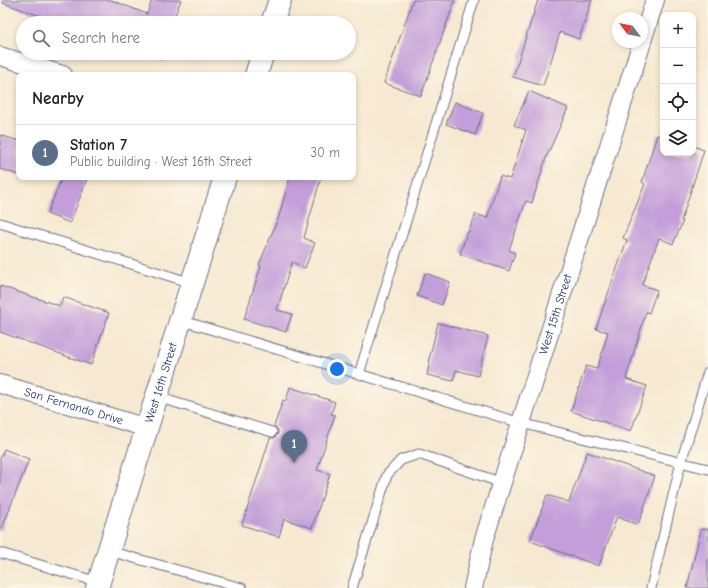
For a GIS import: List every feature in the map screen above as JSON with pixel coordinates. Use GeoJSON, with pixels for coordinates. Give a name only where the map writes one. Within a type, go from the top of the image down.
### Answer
{"type":"FeatureCollection","features":[{"type":"Feature","properties":{"kind":"main road"},"geometry":{"type":"LineString","coordinates":[[274,16],[280,0]]}},
{"type":"Feature","properties":{"kind":"main road"},"geometry":{"type":"LineString","coordinates":[[257,72],[261,60]]}},
{"type":"Feature","properties":{"kind":"main road","name":"West 16th Street"},"geometry":{"type":"LineString","coordinates":[[98,585],[224,180]]}},
{"type":"Feature","properties":{"kind":"street","name":"West 15th Street"},"geometry":{"type":"LineString","coordinates":[[648,23],[655,0]]}},
{"type":"Feature","properties":{"kind":"street","name":"West 15th Street"},"geometry":{"type":"LineString","coordinates":[[473,588],[484,539],[640,48]]}},
{"type":"Feature","properties":{"kind":"street"},"geometry":{"type":"LineString","coordinates":[[0,56],[53,72]]}},
{"type":"Feature","properties":{"kind":"street","name":"San Fernando Drive"},"geometry":{"type":"LineString","coordinates":[[0,384],[147,428]]}},
{"type":"Feature","properties":{"kind":"lane"},"geometry":{"type":"LineString","coordinates":[[360,374],[474,0]]}},
{"type":"Feature","properties":{"kind":"lane"},"geometry":{"type":"LineString","coordinates":[[0,223],[192,283]]}},
{"type":"Feature","properties":{"kind":"lane"},"geometry":{"type":"LineString","coordinates":[[180,320],[521,423],[708,469]]}},
{"type":"Feature","properties":{"kind":"lane"},"geometry":{"type":"LineString","coordinates":[[652,588],[681,462],[708,372]]}},
{"type":"Feature","properties":{"kind":"lane"},"geometry":{"type":"LineString","coordinates":[[157,397],[272,432]]}},
{"type":"Feature","properties":{"kind":"lane"},"geometry":{"type":"LineString","coordinates":[[352,588],[387,475],[401,460],[419,454],[502,483]]}},
{"type":"Feature","properties":{"kind":"lane"},"geometry":{"type":"LineString","coordinates":[[109,551],[242,588]]}},
{"type":"Feature","properties":{"kind":"lane"},"geometry":{"type":"LineString","coordinates":[[0,553],[98,585]]}},
{"type":"Feature","properties":{"kind":"building"},"geometry":{"type":"Polygon","coordinates":[[[3,0],[111,0],[147,14],[152,0],[181,0],[175,15],[177,16],[41,16],[3,3],[3,0]]]}},
{"type":"Feature","properties":{"kind":"building"},"geometry":{"type":"Polygon","coordinates":[[[413,0],[455,0],[421,96],[384,83],[413,0]]]}},
{"type":"Feature","properties":{"kind":"building"},"geometry":{"type":"Polygon","coordinates":[[[538,0],[592,0],[579,39],[560,32],[543,86],[513,77],[538,0]]]}},
{"type":"Feature","properties":{"kind":"building"},"geometry":{"type":"Polygon","coordinates":[[[529,91],[568,108],[546,158],[532,203],[526,201],[509,250],[515,253],[509,271],[460,254],[467,233],[476,214],[487,218],[500,176],[510,179],[526,130],[514,125],[529,91]]]}},
{"type":"Feature","properties":{"kind":"building"},"geometry":{"type":"Polygon","coordinates":[[[455,102],[483,113],[475,135],[446,124],[455,102]]]}},
{"type":"Feature","properties":{"kind":"building"},"geometry":{"type":"Polygon","coordinates":[[[0,135],[16,140],[16,174],[0,169],[0,135]]]}},
{"type":"Feature","properties":{"kind":"building"},"geometry":{"type":"Polygon","coordinates":[[[657,135],[660,136],[660,156],[696,156],[696,147],[704,150],[681,221],[683,221],[673,244],[659,238],[642,285],[657,290],[649,313],[646,312],[626,379],[647,386],[631,431],[571,411],[586,366],[597,369],[608,332],[596,329],[627,240],[623,238],[645,184],[642,182],[657,135]]]}},
{"type":"Feature","properties":{"kind":"building"},"geometry":{"type":"Polygon","coordinates":[[[61,180],[87,180],[70,223],[47,214],[61,180]]]}},
{"type":"Feature","properties":{"kind":"building"},"geometry":{"type":"Polygon","coordinates":[[[289,180],[320,180],[304,238],[315,243],[305,268],[292,262],[277,310],[292,314],[286,332],[244,319],[261,266],[259,265],[279,216],[289,180]]]}},
{"type":"Feature","properties":{"kind":"building"},"geometry":{"type":"Polygon","coordinates":[[[425,273],[450,282],[442,305],[417,296],[425,273]]]}},
{"type":"Feature","properties":{"kind":"building"},"geometry":{"type":"Polygon","coordinates":[[[0,286],[60,306],[63,297],[109,313],[91,365],[0,332],[0,286]]]}},
{"type":"Feature","properties":{"kind":"building"},"geometry":{"type":"Polygon","coordinates":[[[438,323],[488,336],[478,376],[456,370],[453,381],[427,375],[438,323]]]}},
{"type":"Feature","properties":{"kind":"building"},"geometry":{"type":"Polygon","coordinates":[[[290,387],[335,402],[331,414],[335,415],[317,470],[330,474],[312,528],[284,519],[279,537],[242,525],[270,438],[274,438],[278,434],[278,430],[274,426],[283,400],[286,401],[290,387]]]}},
{"type":"Feature","properties":{"kind":"building"},"geometry":{"type":"Polygon","coordinates":[[[4,449],[29,459],[0,531],[0,459],[4,449]]]}},
{"type":"Feature","properties":{"kind":"building"},"geometry":{"type":"Polygon","coordinates":[[[587,452],[655,476],[638,525],[617,517],[599,566],[530,541],[547,495],[569,502],[587,452]]]}},
{"type":"Feature","properties":{"kind":"building"},"geometry":{"type":"Polygon","coordinates":[[[701,529],[708,529],[708,588],[687,588],[701,529]]]}},
{"type":"Feature","properties":{"kind":"place","name":"Station 7"},"geometry":{"type":"Point","coordinates":[294,463]}}]}
